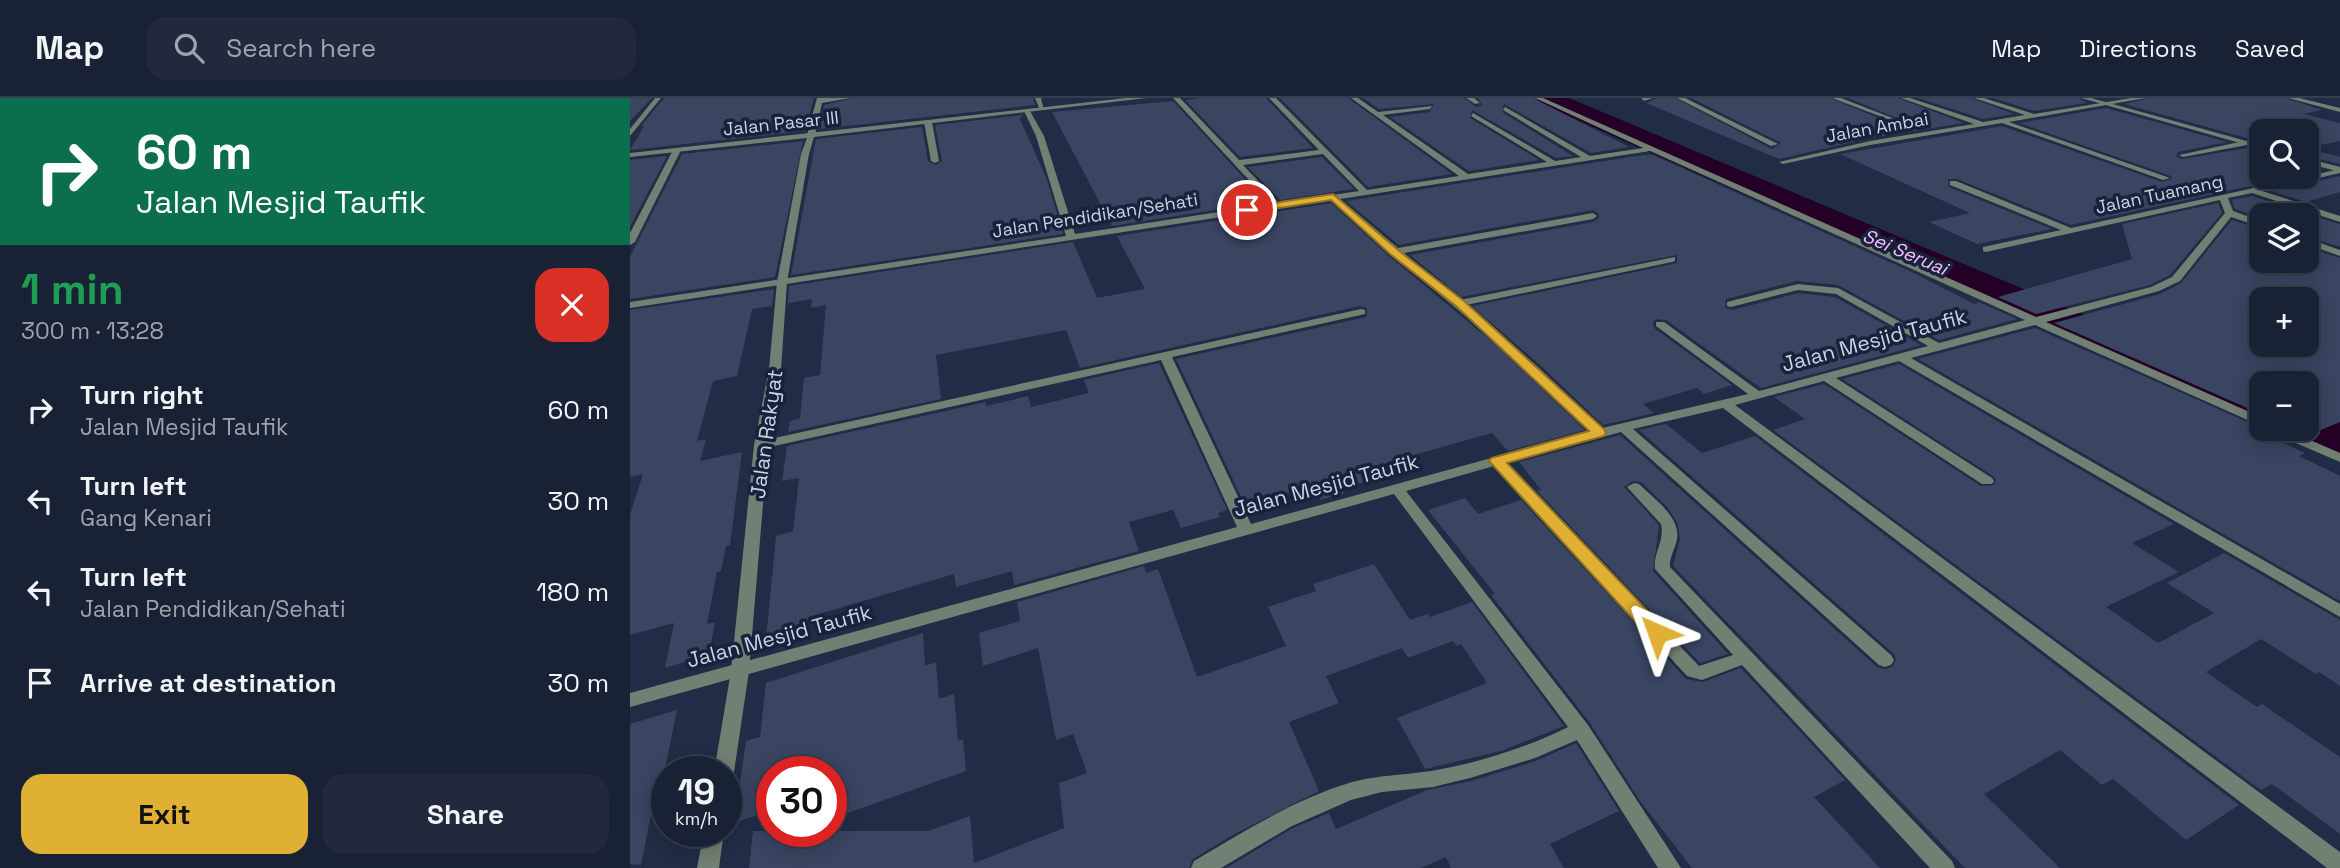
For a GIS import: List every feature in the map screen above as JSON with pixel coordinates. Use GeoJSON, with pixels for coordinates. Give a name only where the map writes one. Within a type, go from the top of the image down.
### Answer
{"type":"FeatureCollection","features":[{"type":"Feature","properties":{"kind":"street"},"geometry":{"type":"LineString","coordinates":[[630,134],[658,98]]}},
{"type":"Feature","properties":{"kind":"street"},"geometry":{"type":"LineString","coordinates":[[820,99],[848,98]]}},
{"type":"Feature","properties":{"kind":"street"},"geometry":{"type":"LineString","coordinates":[[1038,98],[1042,109]]}},
{"type":"Feature","properties":{"kind":"street","name":"Jalan Pasar III"},"geometry":{"type":"LineString","coordinates":[[630,155],[1144,98]]}},
{"type":"Feature","properties":{"kind":"street"},"geometry":{"type":"LineString","coordinates":[[1176,98],[1276,205]]}},
{"type":"Feature","properties":{"kind":"street"},"geometry":{"type":"LineString","coordinates":[[1272,98],[1365,192]]}},
{"type":"Feature","properties":{"kind":"street"},"geometry":{"type":"LineString","coordinates":[[1354,98],[1465,176]]}},
{"type":"Feature","properties":{"kind":"street"},"geometry":{"type":"LineString","coordinates":[[1469,98],[1478,103]]}},
{"type":"Feature","properties":{"kind":"street"},"geometry":{"type":"LineString","coordinates":[[1538,98],[2040,320],[2249,416]]}},
{"type":"Feature","properties":{"kind":"street"},"geometry":{"type":"LineString","coordinates":[[1644,99],[1650,98]]}},
{"type":"Feature","properties":{"kind":"street"},"geometry":{"type":"LineString","coordinates":[[1680,98],[1774,145]]}},
{"type":"Feature","properties":{"kind":"street"},"geometry":{"type":"LineString","coordinates":[[1835,98],[1892,120]]}},
{"type":"Feature","properties":{"kind":"street"},"geometry":{"type":"LineString","coordinates":[[1904,98],[1986,125]]}},
{"type":"Feature","properties":{"kind":"street"},"geometry":{"type":"LineString","coordinates":[[1977,98],[2036,117]]}},
{"type":"Feature","properties":{"kind":"street"},"geometry":{"type":"LineString","coordinates":[[2084,98],[2249,144]]}},
{"type":"Feature","properties":{"kind":"street","name":"Jalan Ambai"},"geometry":{"type":"LineString","coordinates":[[1783,162],[1870,143],[2143,98]]}},
{"type":"Feature","properties":{"kind":"street"},"geometry":{"type":"LineString","coordinates":[[2291,98],[2340,110]]}},
{"type":"Feature","properties":{"kind":"street","name":"Jalan Rakyat"},"geometry":{"type":"LineString","coordinates":[[727,756],[740,671],[761,445],[775,369],[782,282],[805,154],[820,99]]}},
{"type":"Feature","properties":{"kind":"street"},"geometry":{"type":"LineString","coordinates":[[1377,114],[1430,107]]}},
{"type":"Feature","properties":{"kind":"street"},"geometry":{"type":"LineString","coordinates":[[1504,109],[1588,158]]}},
{"type":"Feature","properties":{"kind":"street"},"geometry":{"type":"LineString","coordinates":[[1027,111],[1040,136],[1070,236]]}},
{"type":"Feature","properties":{"kind":"street"},"geometry":{"type":"LineString","coordinates":[[1473,115],[1553,163]]}},
{"type":"Feature","properties":{"kind":"street"},"geometry":{"type":"LineString","coordinates":[[929,122],[935,161]]}},
{"type":"Feature","properties":{"kind":"street"},"geometry":{"type":"LineString","coordinates":[[2004,122],[2166,177]]}},
{"type":"Feature","properties":{"kind":"street"},"geometry":{"type":"LineString","coordinates":[[2183,155],[2244,143]]}},
{"type":"Feature","properties":{"kind":"street","name":"Jalan Pendidikan/Sehati"},"geometry":{"type":"LineString","coordinates":[[630,305],[1650,149]]}},
{"type":"Feature","properties":{"kind":"street"},"geometry":{"type":"LineString","coordinates":[[630,242],[677,150]]}},
{"type":"Feature","properties":{"kind":"street"},"geometry":{"type":"LineString","coordinates":[[1237,163],[1324,152]]}},
{"type":"Feature","properties":{"kind":"street"},"geometry":{"type":"LineString","coordinates":[[2319,164],[2340,170]]}},
{"type":"Feature","properties":{"kind":"street","name":"Jalan Tuamang"},"geometry":{"type":"LineString","coordinates":[[1986,249],[2340,170]]}},
{"type":"Feature","properties":{"kind":"street"},"geometry":{"type":"LineString","coordinates":[[1953,183],[2069,230]]}},
{"type":"Feature","properties":{"kind":"street"},"geometry":{"type":"LineString","coordinates":[[2251,190],[2340,219]]}},
{"type":"Feature","properties":{"kind":"street"},"geometry":{"type":"LineString","coordinates":[[1333,197],[1394,252],[1460,303],[1599,433]]}},
{"type":"Feature","properties":{"kind":"street"},"geometry":{"type":"LineString","coordinates":[[2223,197],[2229,213],[2249,220]]}},
{"type":"Feature","properties":{"kind":"street","name":"Jalan Mesjid Taufik"},"geometry":{"type":"LineString","coordinates":[[630,700],[1599,433],[1725,404],[2155,289],[2176,279],[2229,213]]}},
{"type":"Feature","properties":{"kind":"street"},"geometry":{"type":"LineString","coordinates":[[1394,252],[1593,216]]}},
{"type":"Feature","properties":{"kind":"street"},"geometry":{"type":"LineString","coordinates":[[2319,245],[2340,253]]}},
{"type":"Feature","properties":{"kind":"street"},"geometry":{"type":"LineString","coordinates":[[1460,303],[1672,259]]}},
{"type":"Feature","properties":{"kind":"street"},"geometry":{"type":"LineString","coordinates":[[1731,304],[1798,286],[1838,290],[1937,347]]}},
{"type":"Feature","properties":{"kind":"street"},"geometry":{"type":"LineString","coordinates":[[761,445],[1361,312]]}},
{"type":"Feature","properties":{"kind":"street"},"geometry":{"type":"LineString","coordinates":[[1660,324],[1757,395]]}},
{"type":"Feature","properties":{"kind":"street"},"geometry":{"type":"LineString","coordinates":[[1165,355],[1246,530]]}},
{"type":"Feature","properties":{"kind":"street"},"geometry":{"type":"LineString","coordinates":[[1899,356],[2340,611]]}},
{"type":"Feature","properties":{"kind":"street"},"geometry":{"type":"LineString","coordinates":[[1826,377],[1987,481]]}},
{"type":"Feature","properties":{"kind":"street"},"geometry":{"type":"LineString","coordinates":[[1725,404],[2340,865]]}},
{"type":"Feature","properties":{"kind":"street"},"geometry":{"type":"LineString","coordinates":[[1623,427],[1885,660]]}},
{"type":"Feature","properties":{"kind":"street"},"geometry":{"type":"LineString","coordinates":[[2302,441],[2340,458]]}},
{"type":"Feature","properties":{"kind":"street"},"geometry":{"type":"LineString","coordinates":[[1497,461],[1693,671],[1702,673],[1745,657]]}},
{"type":"Feature","properties":{"kind":"street"},"geometry":{"type":"LineString","coordinates":[[1634,487],[1668,523],[1670,542],[1661,561],[1663,569],[1944,868]]}},
{"type":"Feature","properties":{"kind":"street"},"geometry":{"type":"LineString","coordinates":[[1397,489],[1581,730],[1670,868]]}},
{"type":"Feature","properties":{"kind":"street"},"geometry":{"type":"LineString","coordinates":[[1202,868],[1270,827],[1340,795],[1375,785],[1433,779],[1525,753],[1581,730]]}},
{"type":"Feature","properties":{"kind":"street"},"geometry":{"type":"LineString","coordinates":[[708,868],[711,847]]}},
{"type":"Feature","properties":{"kind":"building"},"geometry":{"type":"Polygon","coordinates":[[[630,98],[652,98],[630,121],[630,98]]]}},
{"type":"Feature","properties":{"kind":"building"},"geometry":{"type":"Polygon","coordinates":[[[664,98],[814,98],[805,131],[630,150],[644,126],[641,126],[664,98]]]}},
{"type":"Feature","properties":{"kind":"building"},"geometry":{"type":"Polygon","coordinates":[[[854,98],[1033,98],[1035,105],[819,129],[824,105],[854,98]]]}},
{"type":"Feature","properties":{"kind":"building"},"geometry":{"type":"Polygon","coordinates":[[[1266,98],[1313,148],[1240,157],[1185,100],[1266,98]]]}},
{"type":"Feature","properties":{"kind":"building"},"geometry":{"type":"Polygon","coordinates":[[[1280,98],[1348,98],[1452,174],[1368,187],[1280,98]]]}},
{"type":"Feature","properties":{"kind":"building"},"geometry":{"type":"Polygon","coordinates":[[[1363,98],[1464,98],[1476,107],[1482,105],[1478,98],[1533,98],[1629,147],[1591,153],[1504,104],[1502,112],[1573,156],[1556,158],[1472,110],[1470,118],[1539,160],[1469,171],[1390,117],[1430,112],[1434,104],[1379,109],[1363,98]]]}},
{"type":"Feature","properties":{"kind":"building"},"geometry":{"type":"Polygon","coordinates":[[[1656,98],[1675,98],[1772,149],[1781,143],[1691,98],[1830,98],[1891,123],[1897,118],[1848,98],[1898,98],[1964,123],[1870,138],[1779,159],[1646,103],[1656,98]]]}},
{"type":"Feature","properties":{"kind":"building"},"geometry":{"type":"Polygon","coordinates":[[[1918,98],[1971,98],[2014,114],[1983,119],[1918,98]]]}},
{"type":"Feature","properties":{"kind":"building"},"geometry":{"type":"Polygon","coordinates":[[[1993,98],[2078,98],[2087,103],[2034,111],[1993,98]]]}},
{"type":"Feature","properties":{"kind":"building"},"geometry":{"type":"Polygon","coordinates":[[[2149,98],[2285,98],[2322,110],[2303,114],[2340,123],[2340,141],[2319,145],[2319,119],[2249,119],[2249,139],[2124,104],[2149,98]]]}},
{"type":"Feature","properties":{"kind":"building"},"geometry":{"type":"Polygon","coordinates":[[[1173,101],[1266,202],[1112,226],[1052,112],[1173,101]]]}},
{"type":"Feature","properties":{"kind":"building"},"geometry":{"type":"Polygon","coordinates":[[[2106,108],[2227,142],[2178,152],[2176,156],[2182,159],[2249,148],[2249,186],[2071,225],[1957,179],[1948,179],[1949,187],[2052,229],[1977,244],[1929,222],[1970,213],[1840,154],[2002,126],[2162,182],[2172,179],[2171,176],[2019,123],[2106,108]]]}},
{"type":"Feature","properties":{"kind":"building"},"geometry":{"type":"Polygon","coordinates":[[[1023,115],[1020,119],[1047,180],[1063,234],[791,275],[816,139],[922,127],[928,161],[936,165],[942,161],[935,125],[1023,115]]]}},
{"type":"Feature","properties":{"kind":"building"},"geometry":{"type":"Polygon","coordinates":[[[803,141],[775,277],[630,299],[630,257],[682,154],[803,141]]]}},
{"type":"Feature","properties":{"kind":"building"},"geometry":{"type":"Polygon","coordinates":[[[2319,151],[2340,157],[2340,164],[2319,159],[2319,151]]]}},
{"type":"Feature","properties":{"kind":"building"},"geometry":{"type":"Polygon","coordinates":[[[1653,155],[1916,274],[1974,304],[1979,302],[2017,319],[1939,340],[1838,285],[1797,281],[1726,299],[1725,308],[1732,310],[1798,293],[1835,297],[1921,345],[1761,388],[1666,320],[1656,319],[1653,322],[1654,328],[1732,385],[1704,394],[1697,388],[1643,404],[1654,413],[1603,425],[1472,306],[1673,264],[1677,263],[1677,255],[1461,297],[1410,255],[1593,222],[1599,218],[1599,214],[1593,210],[1399,245],[1346,201],[1653,155]]]}},
{"type":"Feature","properties":{"kind":"building"},"geometry":{"type":"Polygon","coordinates":[[[667,156],[630,227],[630,160],[667,156]]]}},
{"type":"Feature","properties":{"kind":"building"},"geometry":{"type":"Polygon","coordinates":[[[1322,157],[1354,189],[1280,200],[1248,167],[1322,157]]]}},
{"type":"Feature","properties":{"kind":"building"},"geometry":{"type":"Polygon","coordinates":[[[2340,176],[2340,192],[2306,202],[2272,191],[2319,189],[2319,181],[2340,176]]]}},
{"type":"Feature","properties":{"kind":"building"},"geometry":{"type":"Polygon","coordinates":[[[2252,196],[2274,203],[2249,203],[2249,214],[2235,209],[2232,200],[2252,196]]]}},
{"type":"Feature","properties":{"kind":"building"},"geometry":{"type":"Polygon","coordinates":[[[1331,203],[1389,256],[1496,345],[1585,430],[1508,451],[1492,433],[1407,457],[1416,469],[1341,488],[1345,493],[1320,500],[1312,486],[1245,505],[1176,359],[1366,317],[1367,308],[1360,306],[1080,368],[1066,330],[936,355],[941,399],[788,432],[790,421],[800,418],[804,378],[820,375],[826,305],[811,308],[812,299],[788,303],[789,286],[1073,242],[1097,298],[1145,289],[1117,236],[1331,203]]]}},
{"type":"Feature","properties":{"kind":"building"},"geometry":{"type":"Polygon","coordinates":[[[2218,203],[2222,213],[2170,275],[2150,285],[2036,314],[1998,297],[2132,259],[2122,224],[2218,203]]]}},
{"type":"Feature","properties":{"kind":"building"},"geometry":{"type":"Polygon","coordinates":[[[2319,218],[2340,224],[2340,247],[2319,240],[2319,218]]]}},
{"type":"Feature","properties":{"kind":"building"},"geometry":{"type":"Polygon","coordinates":[[[2232,220],[2249,225],[2249,273],[2319,273],[2319,251],[2340,258],[2340,422],[2319,431],[2319,371],[2249,371],[2249,409],[2054,323],[2160,294],[2181,283],[2232,220]]]}},
{"type":"Feature","properties":{"kind":"building"},"geometry":{"type":"Polygon","coordinates":[[[774,289],[772,306],[752,309],[737,376],[713,381],[697,441],[706,439],[700,461],[742,452],[730,545],[726,546],[721,571],[717,572],[707,624],[715,622],[709,655],[665,668],[674,623],[630,635],[630,515],[643,474],[630,477],[630,310],[774,289]]]}},
{"type":"Feature","properties":{"kind":"building"},"geometry":{"type":"Polygon","coordinates":[[[2035,328],[2249,423],[2249,441],[2280,441],[2305,453],[2299,456],[2340,476],[2340,601],[1918,359],[2035,328]]]}},
{"type":"Feature","properties":{"kind":"building"},"geometry":{"type":"Polygon","coordinates":[[[1159,363],[1227,510],[1218,513],[1220,517],[1181,528],[1173,510],[1129,522],[1139,551],[1014,585],[1012,571],[956,587],[954,574],[809,617],[808,627],[766,639],[776,536],[793,531],[799,478],[782,481],[787,446],[986,402],[986,406],[1028,396],[1031,407],[1089,393],[1084,380],[1159,363]]]}},
{"type":"Feature","properties":{"kind":"building"},"geometry":{"type":"Polygon","coordinates":[[[1899,364],[2174,524],[2132,543],[2179,572],[2106,607],[2158,643],[2214,613],[2167,583],[2224,553],[2340,620],[2340,686],[2261,639],[2206,672],[2257,707],[2262,704],[2340,757],[2340,834],[2272,784],[2261,790],[1773,430],[1805,419],[1774,397],[1824,384],[1981,486],[1994,485],[1996,480],[1993,476],[1842,379],[1899,364]]]}},
{"type":"Feature","properties":{"kind":"building"},"geometry":{"type":"Polygon","coordinates":[[[1666,424],[1702,453],[1755,436],[2239,805],[2186,840],[2113,779],[2102,785],[2060,750],[1984,794],[2060,868],[1965,868],[1673,566],[1680,539],[1677,522],[1667,507],[1641,482],[1633,481],[1624,487],[1659,525],[1653,571],[1728,654],[1700,663],[1537,491],[1541,490],[1519,462],[1620,435],[1877,667],[1886,669],[1893,666],[1896,659],[1893,653],[1639,430],[1666,424]]]}},
{"type":"Feature","properties":{"kind":"building"},"geometry":{"type":"Polygon","coordinates":[[[1465,498],[1478,514],[1521,500],[1686,679],[1703,682],[1741,668],[1845,780],[1814,797],[1880,868],[1692,868],[1640,801],[1590,723],[1491,595],[1495,594],[1428,510],[1465,498]]]}},
{"type":"Feature","properties":{"kind":"building"},"geometry":{"type":"Polygon","coordinates":[[[1374,564],[1410,620],[1428,614],[1430,617],[1472,602],[1564,726],[1501,751],[1425,769],[1397,718],[1487,683],[1461,644],[1457,646],[1453,641],[1408,658],[1402,648],[1326,676],[1339,703],[1289,722],[1319,791],[1231,836],[1193,859],[1189,868],[749,868],[753,831],[756,831],[756,847],[847,847],[847,831],[928,831],[970,816],[974,863],[1064,828],[1059,783],[1087,773],[1073,734],[1056,740],[1038,648],[983,666],[979,633],[1020,621],[1017,602],[1144,566],[1146,573],[1158,569],[1197,677],[1286,646],[1268,607],[1316,591],[1313,584],[1374,564]]]}},
{"type":"Feature","properties":{"kind":"building"},"geometry":{"type":"Polygon","coordinates":[[[923,633],[925,666],[936,662],[939,699],[954,694],[958,741],[963,739],[966,771],[847,813],[847,756],[756,756],[756,815],[742,820],[742,768],[746,741],[760,737],[766,683],[923,633]]]}},
{"type":"Feature","properties":{"kind":"building"},"geometry":{"type":"Polygon","coordinates":[[[677,710],[668,756],[651,756],[651,814],[641,865],[630,864],[630,724],[677,710]]]}},
{"type":"Feature","properties":{"kind":"building"},"geometry":{"type":"Polygon","coordinates":[[[1576,743],[1619,811],[1550,844],[1564,868],[1451,868],[1446,857],[1421,868],[1226,868],[1293,828],[1329,813],[1336,829],[1427,790],[1471,781],[1536,761],[1576,743]]]}},
{"type":"Feature","properties":{"kind":"waterway","name":"Sei Seruai"},"geometry":{"type":"LineString","coordinates":[[1548,98],[2249,401]]}},
{"type":"Feature","properties":{"kind":"waterway","name":"Sei Seruai"},"geometry":{"type":"LineString","coordinates":[[2319,431],[2340,440]]}},
{"type":"Feature","properties":{"kind":"route"},"geometry":{"type":"LineString","coordinates":[[1247,210],[1333,197],[1394,252],[1460,303],[1599,433],[1497,461],[1657,633]]}}]}
